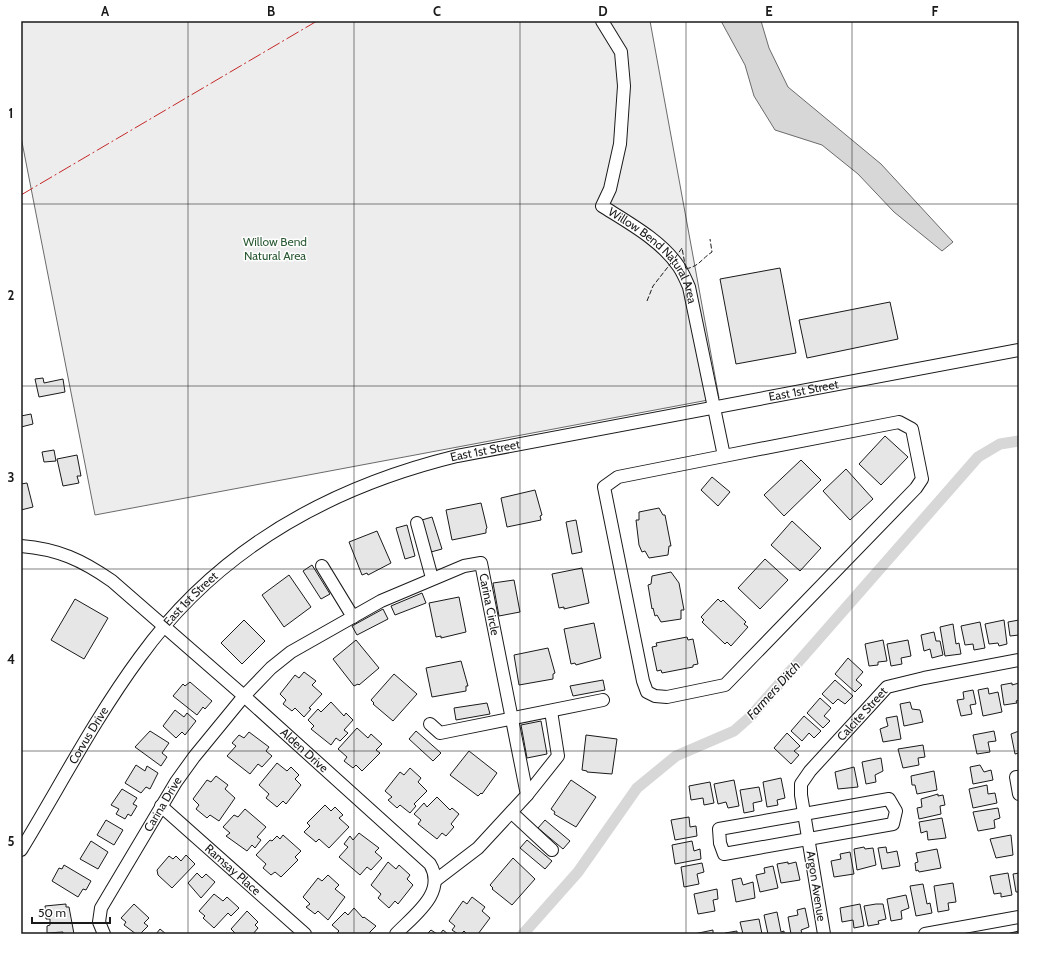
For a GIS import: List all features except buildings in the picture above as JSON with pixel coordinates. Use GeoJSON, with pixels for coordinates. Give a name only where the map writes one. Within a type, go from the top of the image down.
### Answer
{"type":"FeatureCollection","features":[{"type":"Feature","properties":{"kind":"street","name":"Willow Bend Natural Area"},"geometry":{"type":"LineString","coordinates":[[602,21],[621,52],[624,86],[620,144],[610,189],[602,206],[638,230],[661,248],[679,267],[689,287],[714,408]]}},
{"type":"Feature","properties":{"kind":"street","name":"East 1st Street"},"geometry":{"type":"LineString","coordinates":[[21,546],[36,547],[63,553],[88,564],[112,581],[164,627],[202,588],[258,542],[307,511],[353,489],[394,473],[457,456],[1019,350]]}},
{"type":"Feature","properties":{"kind":"street"},"geometry":{"type":"LineString","coordinates":[[714,408],[724,456]]}},
{"type":"Feature","properties":{"kind":"street"},"geometry":{"type":"LineString","coordinates":[[899,422],[912,429],[922,479],[916,488],[725,686],[667,697],[656,696],[647,692],[643,681],[604,487],[618,477],[724,456],[899,422]]}},
{"type":"Feature","properties":{"kind":"street"},"geometry":{"type":"LineString","coordinates":[[417,523],[432,578]]}},
{"type":"Feature","properties":{"kind":"street","name":"Carina Circle"},"geometry":{"type":"LineString","coordinates":[[244,696],[271,668],[292,652],[381,601],[432,578],[464,566],[481,563],[527,795]]}},
{"type":"Feature","properties":{"kind":"street"},"geometry":{"type":"LineString","coordinates":[[322,566],[353,617]]}},
{"type":"Feature","properties":{"kind":"street","name":"Alden Drive"},"geometry":{"type":"LineString","coordinates":[[164,627],[244,696],[430,864],[436,880]]}},
{"type":"Feature","properties":{"kind":"street","name":"Corvus Drive"},"geometry":{"type":"LineString","coordinates":[[21,850],[119,686],[164,627]]}},
{"type":"Feature","properties":{"kind":"street","name":"Calcite Street"},"geometry":{"type":"LineString","coordinates":[[808,839],[803,814],[801,784],[810,770],[887,687],[918,679],[1019,660]]}},
{"type":"Feature","properties":{"kind":"street","name":"Carina Drive"},"geometry":{"type":"LineString","coordinates":[[104,934],[99,922],[101,908],[161,806],[194,757],[244,696]]}},
{"type":"Feature","properties":{"kind":"street"},"geometry":{"type":"LineString","coordinates":[[430,724],[440,733],[604,700]]}},
{"type":"Feature","properties":{"kind":"street"},"geometry":{"type":"LineString","coordinates":[[396,934],[431,897],[436,880],[478,848],[512,813],[558,756],[551,711]]}},
{"type":"Feature","properties":{"kind":"street"},"geometry":{"type":"LineString","coordinates":[[1019,777],[1016,777],[1019,794]]}},
{"type":"Feature","properties":{"kind":"street"},"geometry":{"type":"LineString","coordinates":[[889,799],[896,811],[893,824],[808,839],[724,854],[720,843],[719,829],[889,799]]}},
{"type":"Feature","properties":{"kind":"street","name":"Ramsay Place"},"geometry":{"type":"LineString","coordinates":[[161,806],[305,934]]}},
{"type":"Feature","properties":{"kind":"street"},"geometry":{"type":"LineString","coordinates":[[512,813],[552,850]]}},
{"type":"Feature","properties":{"kind":"street","name":"Argon Avenue"},"geometry":{"type":"LineString","coordinates":[[808,839],[824,934]]}},
{"type":"Feature","properties":{"kind":"street"},"geometry":{"type":"LineString","coordinates":[[925,934],[984,929],[1019,917]]}},
{"type":"Feature","properties":{"kind":"shaded area","name":"Willow Bend Natural Area"},"geometry":{"type":"Polygon","coordinates":[[[21,21],[650,21],[719,398],[95,515],[21,137],[21,21]]]}},
{"type":"Feature","properties":{"kind":"shaded area"},"geometry":{"type":"Polygon","coordinates":[[[721,21],[761,21],[769,48],[788,87],[881,164],[953,242],[942,251],[894,212],[858,174],[822,145],[775,130],[754,96],[745,65],[721,21]]]}},
{"type":"Feature","properties":{"kind":"waterway","name":"Farmers Ditch"},"geometry":{"type":"LineString","coordinates":[[523,934],[578,872],[637,788],[676,756],[734,731],[751,716],[978,457],[1000,444],[1019,441]]}},
{"type":"Feature","properties":{"kind":"fence"},"geometry":{"type":"LineString","coordinates":[[686,269],[698,264],[712,252],[710,239]]}},
{"type":"Feature","properties":{"kind":"fence"},"geometry":{"type":"LineString","coordinates":[[675,258],[682,248],[686,270]]}},
{"type":"Feature","properties":{"kind":"fence"},"geometry":{"type":"LineString","coordinates":[[647,301],[653,286],[671,263]]}},
{"type":"Feature","properties":{"kind":"power"},"geometry":{"type":"LineString","coordinates":[[21,195],[317,21]]}}]}
